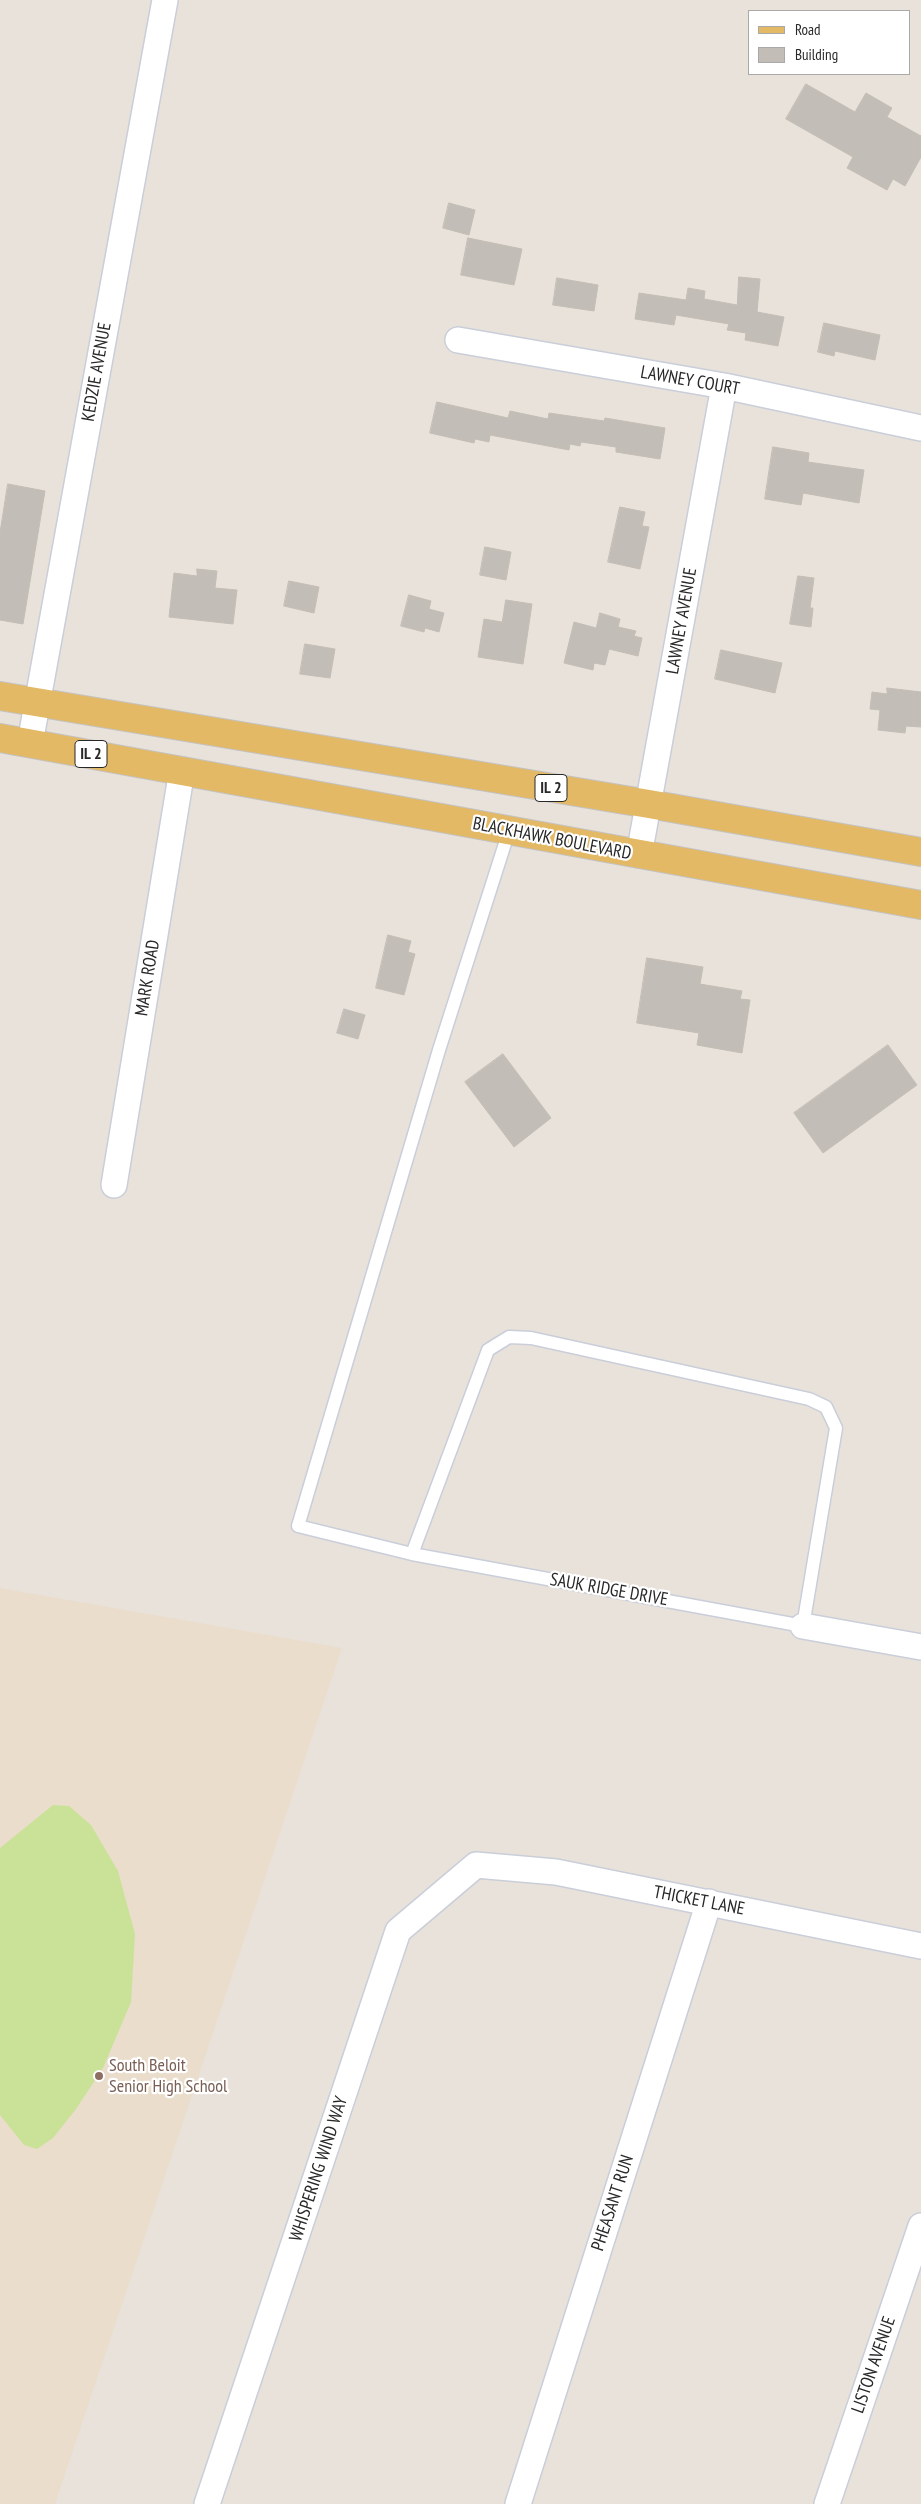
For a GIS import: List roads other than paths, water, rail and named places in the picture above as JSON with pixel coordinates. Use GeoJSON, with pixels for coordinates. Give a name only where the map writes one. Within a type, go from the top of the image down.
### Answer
{"type":"FeatureCollection","features":[{"type":"Feature","properties":{"kind":"main road","name":"IL 2"},"geometry":{"type":"LineString","coordinates":[[0,696],[649,804],[921,852]]}},
{"type":"Feature","properties":{"kind":"main road","name":"IL 2"},"geometry":{"type":"LineString","coordinates":[[0,738],[182,770]]}},
{"type":"Feature","properties":{"kind":"main road","name":"BLACKHAWK BOULEVARD"},"geometry":{"type":"LineString","coordinates":[[182,770],[921,905]]}},
{"type":"Feature","properties":{"kind":"street","name":"KEDZIE AVENUE"},"geometry":{"type":"LineString","coordinates":[[30,743],[165,0]]}},
{"type":"Feature","properties":{"kind":"street","name":"LAWNEY COURT"},"geometry":{"type":"LineString","coordinates":[[458,340],[724,386],[921,428]]}},
{"type":"Feature","properties":{"kind":"street","name":"LAWNEY AVENUE"},"geometry":{"type":"LineString","coordinates":[[639,855],[724,386]]}},
{"type":"Feature","properties":{"kind":"street","name":"MARK ROAD"},"geometry":{"type":"LineString","coordinates":[[114,1185],[182,770]]}},
{"type":"Feature","properties":{"kind":"street","name":"SAUK RIDGE DRIVE"},"geometry":{"type":"LineString","coordinates":[[803,1626],[921,1647]]}},
{"type":"Feature","properties":{"kind":"street","name":"THICKET LANE"},"geometry":{"type":"LineString","coordinates":[[476,1865],[556,1872],[921,1946]]}},
{"type":"Feature","properties":{"kind":"street","name":"WHISPERING WIND WAY"},"geometry":{"type":"LineString","coordinates":[[207,2504],[398,1931],[476,1865]]}},
{"type":"Feature","properties":{"kind":"street","name":"PHEASANT RUN"},"geometry":{"type":"LineString","coordinates":[[518,2504],[709,1902]]}},
{"type":"Feature","properties":{"kind":"street","name":"LISTON AVENUE"},"geometry":{"type":"LineString","coordinates":[[827,2504],[921,2226]]}},
{"type":"Feature","properties":{"kind":"lane","name":"SAUK RIDGE DRIVE"},"geometry":{"type":"LineString","coordinates":[[509,831],[439,1050],[298,1526],[412,1554],[803,1626]]}},
{"type":"Feature","properties":{"kind":"lane"},"geometry":{"type":"LineString","coordinates":[[412,1554],[488,1350],[509,1337],[531,1338],[809,1400],[826,1407],[836,1428],[803,1626]]}},
{"type":"Feature","properties":{"kind":"place","name":"South Beloit Senior High School"},"geometry":{"type":"Point","coordinates":[99,2076]}}]}
